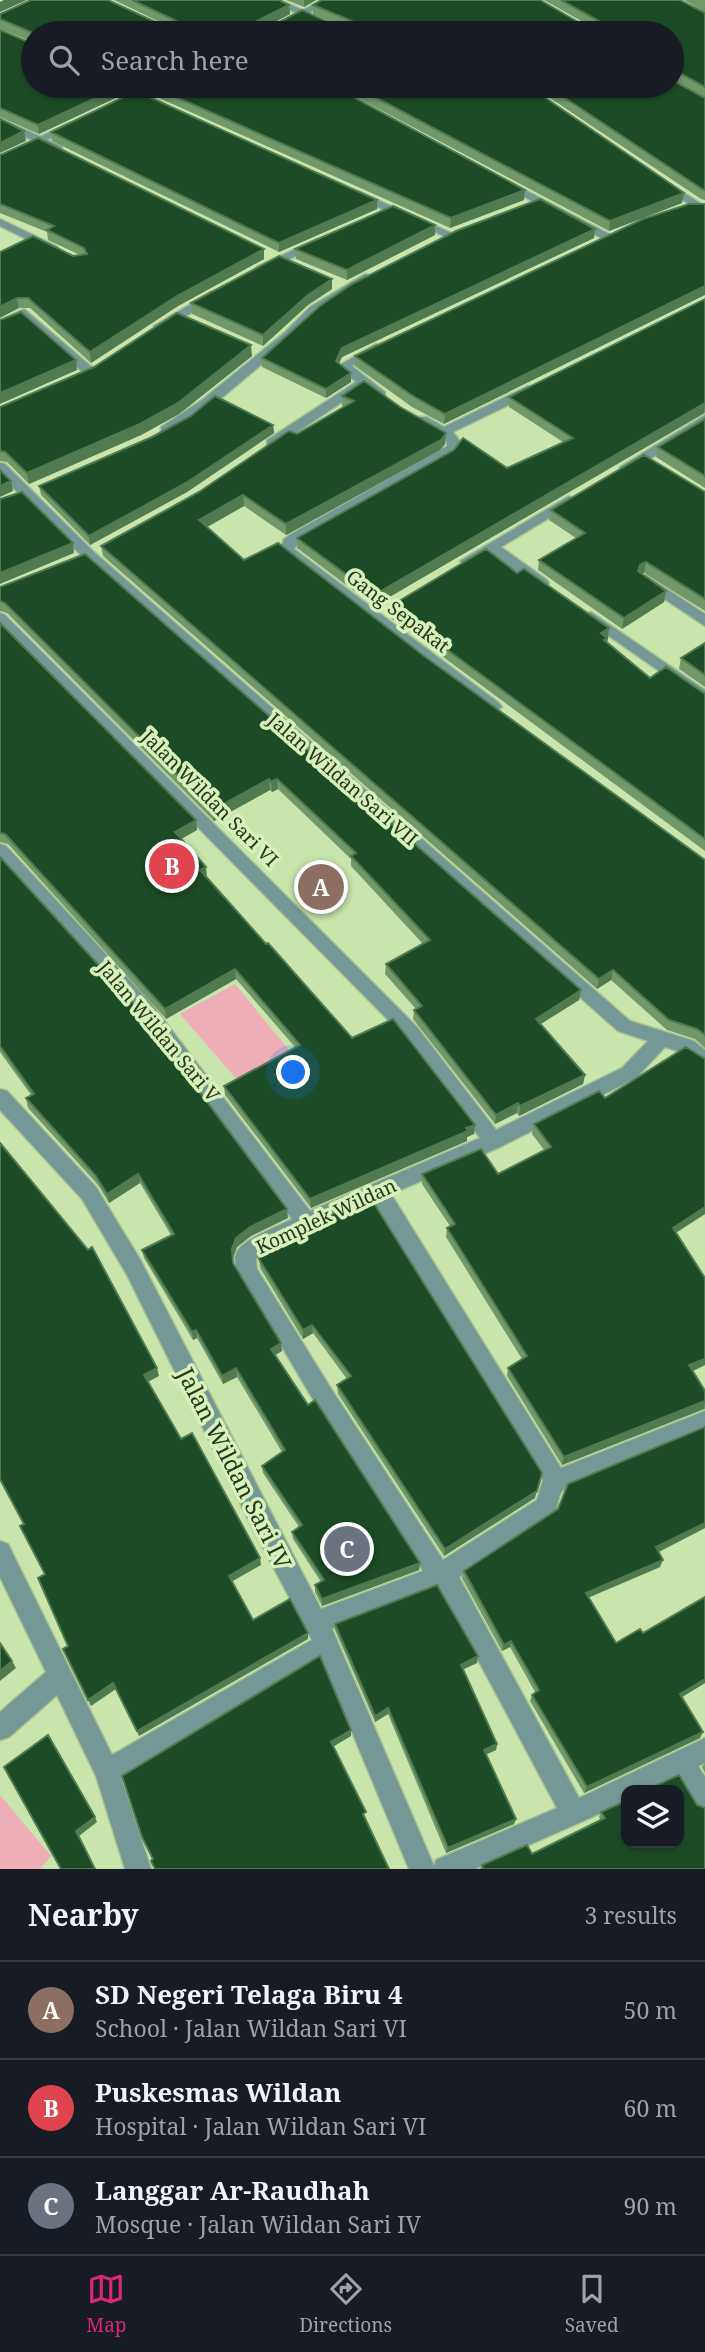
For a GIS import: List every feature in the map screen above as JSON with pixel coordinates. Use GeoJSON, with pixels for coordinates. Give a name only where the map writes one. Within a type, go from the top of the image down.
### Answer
{"type":"FeatureCollection","features":[{"type":"Feature","properties":{"kind":"street"},"geometry":{"type":"LineString","coordinates":[[270,0],[306,16]]}},
{"type":"Feature","properties":{"kind":"street"},"geometry":{"type":"LineString","coordinates":[[294,21],[329,0]]}},
{"type":"Feature","properties":{"kind":"street"},"geometry":{"type":"LineString","coordinates":[[113,106],[130,98]]}},
{"type":"Feature","properties":{"kind":"street"},"geometry":{"type":"LineString","coordinates":[[144,98],[163,106]]}},
{"type":"Feature","properties":{"kind":"street"},"geometry":{"type":"LineString","coordinates":[[0,160],[89,117]]}},
{"type":"Feature","properties":{"kind":"street"},"geometry":{"type":"LineString","coordinates":[[0,121],[64,152]]}},
{"type":"Feature","properties":{"kind":"street"},"geometry":{"type":"LineString","coordinates":[[491,175],[532,203],[608,239]]}},
{"type":"Feature","properties":{"kind":"street"},"geometry":{"type":"LineString","coordinates":[[657,179],[703,208]]}},
{"type":"Feature","properties":{"kind":"street"},"geometry":{"type":"LineString","coordinates":[[341,187],[391,210],[457,233],[438,242]]}},
{"type":"Feature","properties":{"kind":"street"},"geometry":{"type":"LineString","coordinates":[[685,208],[703,208]]}},
{"type":"Feature","properties":{"kind":"street"},"geometry":{"type":"LineString","coordinates":[[379,215],[391,210]]}},
{"type":"Feature","properties":{"kind":"street"},"geometry":{"type":"LineString","coordinates":[[0,222],[69,256]]}},
{"type":"Feature","properties":{"kind":"street"},"geometry":{"type":"LineString","coordinates":[[255,272],[273,256],[329,237]]}},
{"type":"Feature","properties":{"kind":"street"},"geometry":{"type":"LineString","coordinates":[[273,256],[302,268]]}},
{"type":"Feature","properties":{"kind":"street"},"geometry":{"type":"LineString","coordinates":[[157,435],[206,403],[260,351],[301,325],[341,285],[381,271]]}},
{"type":"Feature","properties":{"kind":"street"},"geometry":{"type":"LineString","coordinates":[[145,336],[219,292]]}},
{"type":"Feature","properties":{"kind":"street"},"geometry":{"type":"LineString","coordinates":[[0,326],[24,313],[90,371]]}},
{"type":"Feature","properties":{"kind":"street"},"geometry":{"type":"LineString","coordinates":[[178,315],[191,320]]}},
{"type":"Feature","properties":{"kind":"street"},"geometry":{"type":"LineString","coordinates":[[388,343],[344,366],[389,401]]}},
{"type":"Feature","properties":{"kind":"street"},"geometry":{"type":"LineString","coordinates":[[261,451],[364,382]]}},
{"type":"Feature","properties":{"kind":"street"},"geometry":{"type":"LineString","coordinates":[[406,412],[444,432],[544,382]]}},
{"type":"Feature","properties":{"kind":"street"},"geometry":{"type":"LineString","coordinates":[[619,471],[648,461],[705,419]]}},
{"type":"Feature","properties":{"kind":"street","name":"Gang Sepakat"},"geometry":{"type":"LineString","coordinates":[[444,432],[452,437],[455,444],[447,455],[289,542],[287,550],[379,613],[503,713]]}},
{"type":"Feature","properties":{"kind":"street","name":"Jalan Wildan Sari VII"},"geometry":{"type":"LineString","coordinates":[[0,467],[34,491],[89,555],[624,1026],[687,1046],[705,1060]]}},
{"type":"Feature","properties":{"kind":"street"},"geometry":{"type":"LineString","coordinates":[[9,501],[34,491]]}},
{"type":"Feature","properties":{"kind":"street"},"geometry":{"type":"LineString","coordinates":[[456,568],[584,492]]}},
{"type":"Feature","properties":{"kind":"street"},"geometry":{"type":"LineString","coordinates":[[491,547],[559,595]]}},
{"type":"Feature","properties":{"kind":"street"},"geometry":{"type":"LineString","coordinates":[[645,580],[705,621]]}},
{"type":"Feature","properties":{"kind":"street"},"geometry":{"type":"LineString","coordinates":[[581,611],[705,698]]}},
{"type":"Feature","properties":{"kind":"street","name":"Jalan Wildan Sari VI"},"geometry":{"type":"LineString","coordinates":[[0,618],[411,1032],[493,1141]]}},
{"type":"Feature","properties":{"kind":"street","name":"Jalan Wildan Sari V"},"geometry":{"type":"LineString","coordinates":[[0,850],[144,1007],[306,1223]]}},
{"type":"Feature","properties":{"kind":"street","name":"Komplek Wildan"},"geometry":{"type":"LineString","coordinates":[[574,1814],[451,1586],[440,1576],[321,1394],[247,1271],[245,1256],[249,1251],[306,1223],[493,1141],[629,1073],[662,1038]]}},
{"type":"Feature","properties":{"kind":"street","name":"Jalan Wildan Sari IV"},"geometry":{"type":"LineString","coordinates":[[0,1097],[89,1193],[134,1268],[262,1525],[321,1634],[422,1869]]}},
{"type":"Feature","properties":{"kind":"street"},"geometry":{"type":"LineString","coordinates":[[379,1192],[556,1481]]}},
{"type":"Feature","properties":{"kind":"street"},"geometry":{"type":"LineString","coordinates":[[107,1772],[321,1634],[440,1576],[547,1506],[549,1489],[556,1481],[705,1421]]}},
{"type":"Feature","properties":{"kind":"street"},"geometry":{"type":"LineString","coordinates":[[0,1552],[107,1772],[138,1869]]}},
{"type":"Feature","properties":{"kind":"street"},"geometry":{"type":"LineString","coordinates":[[0,1728],[60,1675]]}},
{"type":"Feature","properties":{"kind":"street"},"geometry":{"type":"LineString","coordinates":[[445,1869],[574,1814],[705,1750]]}},
{"type":"Feature","properties":{"kind":"street"},"geometry":{"type":"LineString","coordinates":[[682,1762],[705,1800]]}},
{"type":"Feature","properties":{"kind":"shaded area"},"geometry":{"type":"Polygon","coordinates":[[[235,984],[292,1054],[239,1082],[180,1014],[235,984]]]}},
{"type":"Feature","properties":{"kind":"shaded area"},"geometry":{"type":"Polygon","coordinates":[[[0,1795],[51,1856],[40,1869],[0,1869],[0,1795]]]}},
{"type":"Feature","properties":{"kind":"building"},"geometry":{"type":"Polygon","coordinates":[[[31,0],[108,0],[153,21],[21,21],[21,28],[0,19],[0,14],[31,0]]]}},
{"type":"Feature","properties":{"kind":"building"},"geometry":{"type":"Polygon","coordinates":[[[132,0],[279,0],[289,5],[257,21],[177,21],[132,0]]]}},
{"type":"Feature","properties":{"kind":"building"},"geometry":{"type":"Polygon","coordinates":[[[322,0],[540,0],[576,21],[352,21],[313,5],[322,0]]]}},
{"type":"Feature","properties":{"kind":"building"},"geometry":{"type":"Polygon","coordinates":[[[561,0],[680,0],[705,13],[705,87],[684,76],[684,21],[599,21],[561,0]]]}},
{"type":"Feature","properties":{"kind":"building"},"geometry":{"type":"Polygon","coordinates":[[[302,10],[326,21],[281,21],[302,10]]]}},
{"type":"Feature","properties":{"kind":"building"},"geometry":{"type":"Polygon","coordinates":[[[0,30],[21,39],[21,98],[95,98],[38,125],[0,108],[0,30]]]}},
{"type":"Feature","properties":{"kind":"building"},"geometry":{"type":"Polygon","coordinates":[[[684,87],[705,98],[705,190],[565,98],[684,98],[684,87]]]}},
{"type":"Feature","properties":{"kind":"building"},"geometry":{"type":"Polygon","coordinates":[[[121,98],[151,98],[377,200],[279,243],[51,132],[121,98]]]}},
{"type":"Feature","properties":{"kind":"building"},"geometry":{"type":"Polygon","coordinates":[[[178,98],[355,98],[525,190],[451,218],[178,98]]]}},
{"type":"Feature","properties":{"kind":"building"},"geometry":{"type":"Polygon","coordinates":[[[377,98],[545,98],[684,193],[610,221],[377,98]]]}},
{"type":"Feature","properties":{"kind":"building"},"geometry":{"type":"Polygon","coordinates":[[[0,119],[24,131],[0,143],[0,119]]]}},
{"type":"Feature","properties":{"kind":"building"},"geometry":{"type":"Polygon","coordinates":[[[38,138],[264,249],[177,296],[90,352],[28,298],[17,298],[0,307],[0,252],[33,236],[73,256],[87,254],[84,248],[47,230],[54,226],[0,204],[0,155],[38,138]]]}},
{"type":"Feature","properties":{"kind":"building"},"geometry":{"type":"Polygon","coordinates":[[[540,199],[595,229],[342,348],[336,361],[351,373],[326,389],[262,358],[320,306],[352,284],[456,231],[540,199]]]}},
{"type":"Feature","properties":{"kind":"building"},"geometry":{"type":"Polygon","coordinates":[[[689,204],[705,204],[705,286],[445,414],[413,396],[355,356],[643,219],[689,204]]]}},
{"type":"Feature","properties":{"kind":"building"},"geometry":{"type":"Polygon","coordinates":[[[393,206],[435,225],[347,270],[295,249],[393,206]]]}},
{"type":"Feature","properties":{"kind":"building"},"geometry":{"type":"Polygon","coordinates":[[[279,256],[332,279],[308,295],[263,335],[191,303],[279,256]]]}},
{"type":"Feature","properties":{"kind":"building"},"geometry":{"type":"Polygon","coordinates":[[[705,299],[705,403],[374,595],[297,538],[454,450],[463,438],[507,468],[573,438],[509,397],[705,299]]]}},
{"type":"Feature","properties":{"kind":"building"},"geometry":{"type":"Polygon","coordinates":[[[21,312],[76,360],[0,393],[0,320],[21,312]]]}},
{"type":"Feature","properties":{"kind":"building"},"geometry":{"type":"Polygon","coordinates":[[[177,313],[251,345],[178,403],[140,424],[27,473],[5,452],[0,451],[0,407],[94,367],[177,313]]]}},
{"type":"Feature","properties":{"kind":"building"},"geometry":{"type":"Polygon","coordinates":[[[364,381],[400,407],[446,433],[441,440],[286,524],[243,495],[199,520],[244,560],[278,543],[424,656],[705,860],[705,1035],[697,1029],[669,1020],[613,970],[599,979],[101,546],[199,492],[289,431],[297,434],[354,401],[342,396],[364,381]]]}},
{"type":"Feature","properties":{"kind":"building"},"geometry":{"type":"Polygon","coordinates":[[[215,396],[273,425],[186,483],[89,536],[39,486],[152,437],[191,416],[215,396]]]}},
{"type":"Feature","properties":{"kind":"building"},"geometry":{"type":"Polygon","coordinates":[[[705,419],[705,476],[658,447],[705,419]]]}},
{"type":"Feature","properties":{"kind":"building"},"geometry":{"type":"Polygon","coordinates":[[[644,455],[705,492],[705,599],[646,562],[640,565],[638,571],[666,591],[624,618],[539,560],[585,533],[551,510],[644,455]]]}},
{"type":"Feature","properties":{"kind":"building"},"geometry":{"type":"Polygon","coordinates":[[[0,470],[11,481],[0,486],[0,470]]]}},
{"type":"Feature","properties":{"kind":"building"},"geometry":{"type":"Polygon","coordinates":[[[22,492],[73,543],[0,573],[0,499],[22,492]]]}},
{"type":"Feature","properties":{"kind":"building"},"geometry":{"type":"Polygon","coordinates":[[[486,549],[517,573],[524,569],[609,628],[601,633],[607,638],[604,640],[650,678],[666,667],[705,694],[705,839],[389,607],[486,549]]]}},
{"type":"Feature","properties":{"kind":"building"},"geometry":{"type":"Polygon","coordinates":[[[85,554],[581,990],[536,1019],[585,1075],[496,1115],[414,1010],[422,1006],[386,964],[430,940],[351,856],[356,853],[277,779],[271,782],[269,779],[213,810],[0,601],[0,587],[85,554]]]}},
{"type":"Feature","properties":{"kind":"building"},"geometry":{"type":"Polygon","coordinates":[[[0,623],[196,820],[175,832],[206,867],[200,870],[352,1038],[393,1019],[475,1125],[466,1128],[468,1131],[310,1199],[224,1086],[300,1045],[235,969],[165,1009],[5,834],[0,833],[0,623]]]}},
{"type":"Feature","properties":{"kind":"building"},"geometry":{"type":"Polygon","coordinates":[[[705,643],[705,675],[681,658],[705,643]]]}},
{"type":"Feature","properties":{"kind":"building"},"geometry":{"type":"Polygon","coordinates":[[[0,857],[134,1004],[287,1209],[250,1227],[236,1238],[232,1249],[233,1263],[281,1343],[271,1349],[308,1405],[315,1400],[420,1563],[322,1599],[315,1585],[324,1580],[292,1532],[302,1525],[262,1466],[285,1450],[236,1368],[222,1376],[196,1330],[192,1332],[142,1250],[174,1234],[138,1174],[107,1194],[96,1176],[26,1098],[34,1094],[0,1046],[0,857]]]}},
{"type":"Feature","properties":{"kind":"building"},"geometry":{"type":"Polygon","coordinates":[[[686,1047],[705,1059],[705,1207],[673,1228],[705,1278],[705,1359],[689,1365],[705,1391],[705,1401],[564,1457],[508,1368],[527,1356],[447,1228],[455,1224],[422,1174],[481,1149],[498,1174],[551,1147],[534,1124],[599,1091],[605,1098],[686,1047]]]}},
{"type":"Feature","properties":{"kind":"building"},"geometry":{"type":"Polygon","coordinates":[[[0,1143],[88,1250],[92,1247],[157,1368],[144,1375],[181,1439],[192,1433],[260,1558],[229,1576],[253,1620],[290,1599],[308,1633],[137,1731],[113,1683],[88,1700],[63,1649],[68,1646],[38,1578],[45,1574],[20,1526],[24,1524],[0,1479],[0,1143]]]}},
{"type":"Feature","properties":{"kind":"building"},"geometry":{"type":"Polygon","coordinates":[[[370,1197],[542,1473],[537,1491],[445,1549],[337,1385],[351,1376],[312,1325],[303,1330],[259,1259],[258,1251],[263,1246],[370,1197]]]}},
{"type":"Feature","properties":{"kind":"building"},"geometry":{"type":"Polygon","coordinates":[[[705,1427],[705,1523],[656,1547],[663,1560],[586,1593],[616,1643],[640,1629],[643,1633],[705,1597],[705,1679],[680,1694],[703,1732],[587,1787],[532,1695],[539,1690],[511,1641],[504,1645],[464,1571],[558,1509],[568,1484],[705,1427]]]}},
{"type":"Feature","properties":{"kind":"building"},"geometry":{"type":"Polygon","coordinates":[[[437,1585],[478,1656],[461,1665],[497,1744],[484,1750],[516,1819],[448,1848],[388,1708],[375,1716],[335,1624],[437,1585]]]}},
{"type":"Feature","properties":{"kind":"building"},"geometry":{"type":"Polygon","coordinates":[[[0,1643],[12,1661],[0,1671],[0,1643]]]}},
{"type":"Feature","properties":{"kind":"building"},"geometry":{"type":"Polygon","coordinates":[[[320,1656],[351,1730],[331,1742],[366,1812],[363,1814],[389,1869],[155,1869],[122,1776],[320,1656]]]}},
{"type":"Feature","properties":{"kind":"building"},"geometry":{"type":"Polygon","coordinates":[[[48,1735],[95,1817],[76,1831],[95,1869],[61,1869],[4,1767],[48,1735]]]}},
{"type":"Feature","properties":{"kind":"building"},"geometry":{"type":"Polygon","coordinates":[[[679,1775],[697,1805],[705,1808],[705,1869],[483,1869],[482,1865],[527,1845],[532,1854],[605,1818],[601,1812],[621,1803],[621,1848],[684,1848],[684,1785],[657,1785],[679,1775]]]}},
{"type":"Feature","properties":{"kind":"place","name":"Puskesmas Wildan"},"geometry":{"type":"Point","coordinates":[172,866]}},
{"type":"Feature","properties":{"kind":"place","name":"SD Negeri Telaga Biru 4"},"geometry":{"type":"Point","coordinates":[321,887]}},
{"type":"Feature","properties":{"kind":"place","name":"Langgar Ar-Raudhah"},"geometry":{"type":"Point","coordinates":[347,1549]}}]}
